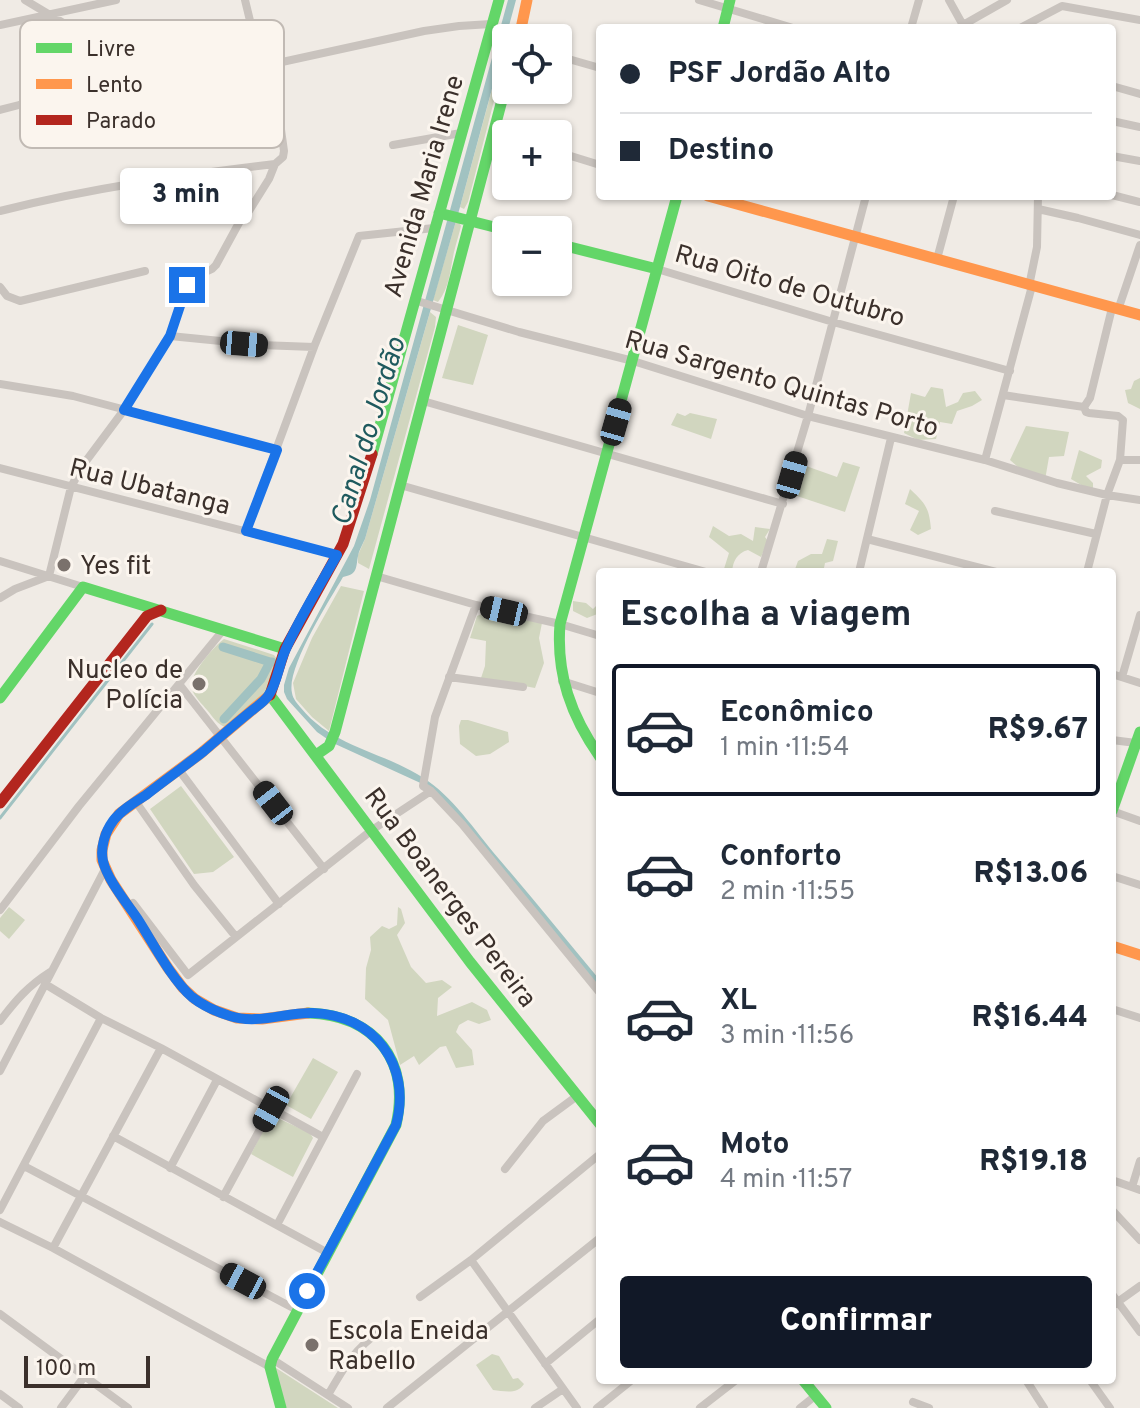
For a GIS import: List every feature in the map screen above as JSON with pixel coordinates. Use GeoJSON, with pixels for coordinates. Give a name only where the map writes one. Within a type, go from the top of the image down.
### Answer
{"type":"FeatureCollection","features":[{"type":"Feature","properties":{"kind":"street"},"geometry":{"type":"LineString","coordinates":[[25,0],[60,20]]}},
{"type":"Feature","properties":{"kind":"street"},"geometry":{"type":"LineString","coordinates":[[23,20],[116,0]]}},
{"type":"Feature","properties":{"kind":"street"},"geometry":{"type":"LineString","coordinates":[[245,0],[250,20]]}},
{"type":"Feature","properties":{"kind":"street","name":"Avenida Maria Irene"},"geometry":{"type":"LineString","coordinates":[[270,695],[285,649],[348,529],[416,300],[434,228],[441,213],[499,0]]}},
{"type":"Feature","properties":{"kind":"street"},"geometry":{"type":"LineString","coordinates":[[522,24],[527,0]]}},
{"type":"Feature","properties":{"kind":"street"},"geometry":{"type":"LineString","coordinates":[[699,0],[729,4],[782,24]]}},
{"type":"Feature","properties":{"kind":"street"},"geometry":{"type":"LineString","coordinates":[[912,24],[919,0]]}},
{"type":"Feature","properties":{"kind":"street"},"geometry":{"type":"LineString","coordinates":[[949,0],[963,24]]}},
{"type":"Feature","properties":{"kind":"street"},"geometry":{"type":"LineString","coordinates":[[967,24],[1007,0]]}},
{"type":"Feature","properties":{"kind":"street"},"geometry":{"type":"LineString","coordinates":[[724,24],[729,4]]}},
{"type":"Feature","properties":{"kind":"street"},"geometry":{"type":"LineString","coordinates":[[1028,24],[1062,6],[1140,20]]}},
{"type":"Feature","properties":{"kind":"street"},"geometry":{"type":"LineString","coordinates":[[0,25],[20,21]]}},
{"type":"Feature","properties":{"kind":"street"},"geometry":{"type":"LineString","coordinates":[[284,61],[424,31],[491,24]]}},
{"type":"Feature","properties":{"kind":"street"},"geometry":{"type":"LineString","coordinates":[[572,60],[596,67]]}},
{"type":"Feature","properties":{"kind":"street"},"geometry":{"type":"LineString","coordinates":[[1116,87],[1140,94]]}},
{"type":"Feature","properties":{"kind":"street"},"geometry":{"type":"LineString","coordinates":[[0,110],[20,105]]}},
{"type":"Feature","properties":{"kind":"street"},"geometry":{"type":"LineString","coordinates":[[1116,122],[1140,127]]}},
{"type":"Feature","properties":{"kind":"street"},"geometry":{"type":"LineString","coordinates":[[393,145],[461,133]]}},
{"type":"Feature","properties":{"kind":"street"},"geometry":{"type":"LineString","coordinates":[[316,755],[330,744],[335,732],[492,134]]}},
{"type":"Feature","properties":{"kind":"street"},"geometry":{"type":"LineString","coordinates":[[49,576],[71,487],[83,465],[124,410],[170,336],[187,285],[216,265],[275,164],[283,157],[284,148]]}},
{"type":"Feature","properties":{"kind":"street"},"geometry":{"type":"LineString","coordinates":[[572,156],[596,164]]}},
{"type":"Feature","properties":{"kind":"street"},"geometry":{"type":"LineString","coordinates":[[1116,157],[1140,161]]}},
{"type":"Feature","properties":{"kind":"street"},"geometry":{"type":"LineString","coordinates":[[0,211],[172,178],[275,164]]}},
{"type":"Feature","properties":{"kind":"street"},"geometry":{"type":"LineString","coordinates":[[1116,196],[1140,202]]}},
{"type":"Feature","properties":{"kind":"street"},"geometry":{"type":"LineString","coordinates":[[596,751],[582,731],[562,681],[557,654],[560,624],[676,200]]}},
{"type":"Feature","properties":{"kind":"street"},"geometry":{"type":"LineString","coordinates":[[723,200],[1140,315]]}},
{"type":"Feature","properties":{"kind":"street"},"geometry":{"type":"LineString","coordinates":[[762,568],[808,416],[865,200]]}},
{"type":"Feature","properties":{"kind":"street"},"geometry":{"type":"LineString","coordinates":[[937,259],[953,200]]}},
{"type":"Feature","properties":{"kind":"street"},"geometry":{"type":"LineString","coordinates":[[985,460],[1030,286],[1037,247],[1038,200]]}},
{"type":"Feature","properties":{"kind":"street"},"geometry":{"type":"LineString","coordinates":[[1038,209],[1140,235]]}},
{"type":"Feature","properties":{"kind":"street"},"geometry":{"type":"LineString","coordinates":[[441,213],[492,226]]}},
{"type":"Feature","properties":{"kind":"street"},"geometry":{"type":"LineString","coordinates":[[246,531],[359,236],[434,228]]}},
{"type":"Feature","properties":{"kind":"street"},"geometry":{"type":"LineString","coordinates":[[1084,407],[1090,398],[1115,309],[1140,247]]}},
{"type":"Feature","properties":{"kind":"street","name":"Rua Oito de Outubro"},"geometry":{"type":"LineString","coordinates":[[572,248],[657,269],[1010,371]]}},
{"type":"Feature","properties":{"kind":"street"},"geometry":{"type":"LineString","coordinates":[[0,287],[7,296],[20,301],[145,271]]}},
{"type":"Feature","properties":{"kind":"street","name":"Rua Sargento Quintas Porto"},"geometry":{"type":"LineString","coordinates":[[416,300],[519,332],[633,361],[808,416],[985,460],[1045,480],[1140,500]]}},
{"type":"Feature","properties":{"kind":"street"},"geometry":{"type":"LineString","coordinates":[[170,336],[314,347]]}},
{"type":"Feature","properties":{"kind":"street"},"geometry":{"type":"LineString","coordinates":[[0,384],[73,396],[277,450]]}},
{"type":"Feature","properties":{"kind":"street"},"geometry":{"type":"LineString","coordinates":[[1003,395],[1084,407]]}},
{"type":"Feature","properties":{"kind":"street"},"geometry":{"type":"LineString","coordinates":[[423,401],[783,504]]}},
{"type":"Feature","properties":{"kind":"street"},"geometry":{"type":"LineString","coordinates":[[1084,407],[1086,412],[1121,417],[1123,420],[1120,460],[1107,495],[1088,568]]}},
{"type":"Feature","properties":{"kind":"street"},"geometry":{"type":"LineString","coordinates":[[860,568],[891,438]]}},
{"type":"Feature","properties":{"kind":"street"},"geometry":{"type":"LineString","coordinates":[[1120,460],[1140,460]]}},
{"type":"Feature","properties":{"kind":"street","name":"Rua Ubatanga"},"geometry":{"type":"LineString","coordinates":[[0,468],[337,555]]}},
{"type":"Feature","properties":{"kind":"street"},"geometry":{"type":"LineString","coordinates":[[400,485],[692,568]]}},
{"type":"Feature","properties":{"kind":"street"},"geometry":{"type":"LineString","coordinates":[[995,511],[1096,534]]}},
{"type":"Feature","properties":{"kind":"street"},"geometry":{"type":"LineString","coordinates":[[867,539],[980,568]]}},
{"type":"Feature","properties":{"kind":"street"},"geometry":{"type":"LineString","coordinates":[[0,561],[147,611],[162,610],[285,649]]}},
{"type":"Feature","properties":{"kind":"street"},"geometry":{"type":"LineString","coordinates":[[0,598],[49,576]]}},
{"type":"Feature","properties":{"kind":"street"},"geometry":{"type":"LineString","coordinates":[[376,576],[596,635]]}},
{"type":"Feature","properties":{"kind":"street"},"geometry":{"type":"LineString","coordinates":[[0,698],[83,587]]}},
{"type":"Feature","properties":{"kind":"street"},"geometry":{"type":"LineString","coordinates":[[126,902],[131,901],[188,975],[426,785],[435,717],[476,605]]}},
{"type":"Feature","properties":{"kind":"street"},"geometry":{"type":"LineString","coordinates":[[0,803],[147,611]]}},
{"type":"Feature","properties":{"kind":"street"},"geometry":{"type":"LineString","coordinates":[[1122,677],[1140,615]]}},
{"type":"Feature","properties":{"kind":"street"},"geometry":{"type":"LineString","coordinates":[[0,910],[79,806],[224,629]]}},
{"type":"Feature","properties":{"kind":"street"},"geometry":{"type":"LineString","coordinates":[[1116,675],[1140,683]]}},
{"type":"Feature","properties":{"kind":"street"},"geometry":{"type":"LineString","coordinates":[[449,677],[523,687]]}},
{"type":"Feature","properties":{"kind":"street"},"geometry":{"type":"LineString","coordinates":[[562,681],[596,692]]}},
{"type":"Feature","properties":{"kind":"street"},"geometry":{"type":"LineString","coordinates":[[179,684],[324,869]]}},
{"type":"Feature","properties":{"kind":"street"},"geometry":{"type":"LineString","coordinates":[[270,695],[221,737],[115,818],[108,829],[101,857],[126,902],[179,983],[192,997],[240,1018],[281,1018],[311,1013],[334,1015],[351,1021],[366,1029],[381,1043],[396,1071],[400,1095],[396,1125],[271,1363],[281,1408]]}},
{"type":"Feature","properties":{"kind":"street","name":"Rua Boanerges Pereira"},"geometry":{"type":"LineString","coordinates":[[270,695],[470,962],[596,1119]]}},
{"type":"Feature","properties":{"kind":"street"},"geometry":{"type":"LineString","coordinates":[[1116,740],[1138,742],[1116,800]]}},
{"type":"Feature","properties":{"kind":"street"},"geometry":{"type":"LineString","coordinates":[[179,770],[279,904]]}},
{"type":"Feature","properties":{"kind":"street"},"geometry":{"type":"LineString","coordinates":[[426,785],[479,840],[596,986]]}},
{"type":"Feature","properties":{"kind":"street"},"geometry":{"type":"LineString","coordinates":[[136,802],[194,885],[236,937]]}},
{"type":"Feature","properties":{"kind":"street"},"geometry":{"type":"LineString","coordinates":[[1116,812],[1140,821]]}},
{"type":"Feature","properties":{"kind":"street"},"geometry":{"type":"LineString","coordinates":[[0,1071],[105,869]]}},
{"type":"Feature","properties":{"kind":"street"},"geometry":{"type":"LineString","coordinates":[[1116,877],[1140,885]]}},
{"type":"Feature","properties":{"kind":"street"},"geometry":{"type":"LineString","coordinates":[[1116,947],[1140,955]]}},
{"type":"Feature","properties":{"kind":"street"},"geometry":{"type":"LineString","coordinates":[[0,1021],[32,983],[50,972]]}},
{"type":"Feature","properties":{"kind":"street"},"geometry":{"type":"LineString","coordinates":[[45,984],[101,1018],[323,1137]]}},
{"type":"Feature","properties":{"kind":"street"},"geometry":{"type":"LineString","coordinates":[[1116,1010],[1140,1018]]}},
{"type":"Feature","properties":{"kind":"street"},"geometry":{"type":"LineString","coordinates":[[0,1210],[101,1018]]}},
{"type":"Feature","properties":{"kind":"street"},"geometry":{"type":"LineString","coordinates":[[53,1248],[161,1048]]}},
{"type":"Feature","properties":{"kind":"street"},"geometry":{"type":"LineString","coordinates":[[277,1225],[357,1074]]}},
{"type":"Feature","properties":{"kind":"street"},"geometry":{"type":"LineString","coordinates":[[170,1168],[217,1080]]}},
{"type":"Feature","properties":{"kind":"street"},"geometry":{"type":"LineString","coordinates":[[505,1169],[543,1121],[577,1096]]}},
{"type":"Feature","properties":{"kind":"street"},"geometry":{"type":"LineString","coordinates":[[223,1197],[271,1109]]}},
{"type":"Feature","properties":{"kind":"street"},"geometry":{"type":"LineString","coordinates":[[113,1136],[328,1253]]}},
{"type":"Feature","properties":{"kind":"street"},"geometry":{"type":"LineString","coordinates":[[420,1297],[471,1260],[596,1157]]}},
{"type":"Feature","properties":{"kind":"street"},"geometry":{"type":"LineString","coordinates":[[1116,1182],[1136,1189],[1140,1161]]}},
{"type":"Feature","properties":{"kind":"street"},"geometry":{"type":"LineString","coordinates":[[24,1166],[297,1310]]}},
{"type":"Feature","properties":{"kind":"street"},"geometry":{"type":"LineString","coordinates":[[1116,1214],[1140,1240]]}},
{"type":"Feature","properties":{"kind":"street"},"geometry":{"type":"LineString","coordinates":[[0,1222],[271,1363],[348,1408]]}},
{"type":"Feature","properties":{"kind":"street"},"geometry":{"type":"LineString","coordinates":[[387,1408],[596,1241]]}},
{"type":"Feature","properties":{"kind":"street"},"geometry":{"type":"LineString","coordinates":[[471,1260],[577,1408]]}},
{"type":"Feature","properties":{"kind":"street"},"geometry":{"type":"LineString","coordinates":[[1116,1300],[1140,1286]]}},
{"type":"Feature","properties":{"kind":"street"},"geometry":{"type":"LineString","coordinates":[[1116,1303],[1140,1332]]}},
{"type":"Feature","properties":{"kind":"street"},"geometry":{"type":"LineString","coordinates":[[0,1314],[128,1408]]}},
{"type":"Feature","properties":{"kind":"street"},"geometry":{"type":"LineString","coordinates":[[545,1364],[596,1322]]}},
{"type":"Feature","properties":{"kind":"street"},"geometry":{"type":"LineString","coordinates":[[328,1395],[345,1365],[362,1345],[383,1329]]}},
{"type":"Feature","properties":{"kind":"street"},"geometry":{"type":"LineString","coordinates":[[61,1408],[84,1377]]}},
{"type":"Feature","properties":{"kind":"street"},"geometry":{"type":"LineString","coordinates":[[597,1408],[627,1384]]}},
{"type":"Feature","properties":{"kind":"street"},"geometry":{"type":"LineString","coordinates":[[700,1408],[731,1384]]}},
{"type":"Feature","properties":{"kind":"street"},"geometry":{"type":"LineString","coordinates":[[806,1384],[826,1408]]}},
{"type":"Feature","properties":{"kind":"street"},"geometry":{"type":"LineString","coordinates":[[1029,1384],[1044,1408]]}},
{"type":"Feature","properties":{"kind":"street"},"geometry":{"type":"LineString","coordinates":[[1093,1384],[1110,1408]]}},
{"type":"Feature","properties":{"kind":"street"},"geometry":{"type":"LineString","coordinates":[[535,1408],[563,1389]]}},
{"type":"Feature","properties":{"kind":"street"},"geometry":{"type":"LineString","coordinates":[[0,1394],[19,1408]]}},
{"type":"Feature","properties":{"kind":"street"},"geometry":{"type":"LineString","coordinates":[[800,1408],[815,1396]]}},
{"type":"Feature","properties":{"kind":"street"},"geometry":{"type":"LineString","coordinates":[[913,1402],[929,1408]]}},
{"type":"Feature","properties":{"kind":"green space"},"geometry":{"type":"Polygon","coordinates":[[[492,89],[493,104],[468,202],[464,209],[460,207],[492,89]]]}},
{"type":"Feature","properties":{"kind":"green space"},"geometry":{"type":"Polygon","coordinates":[[[456,221],[461,226],[447,284],[438,302],[433,300],[456,221]]]}},
{"type":"Feature","properties":{"kind":"green space"},"geometry":{"type":"Polygon","coordinates":[[[430,312],[436,317],[435,327],[369,569],[358,563],[358,555],[430,312]]]}},
{"type":"Feature","properties":{"kind":"green space"},"geometry":{"type":"Polygon","coordinates":[[[458,325],[488,335],[473,385],[442,378],[458,325]]]}},
{"type":"Feature","properties":{"kind":"green space"},"geometry":{"type":"Polygon","coordinates":[[[1140,378],[1140,409],[1128,403],[1125,390],[1131,389],[1134,381],[1140,378]]]}},
{"type":"Feature","properties":{"kind":"green space"},"geometry":{"type":"Polygon","coordinates":[[[931,387],[943,389],[946,407],[958,402],[963,393],[975,391],[982,400],[957,411],[952,424],[940,422],[936,439],[918,440],[904,433],[911,393],[925,397],[931,387]]]}},
{"type":"Feature","properties":{"kind":"green space"},"geometry":{"type":"Polygon","coordinates":[[[677,413],[717,419],[711,439],[671,425],[677,413]]]}},
{"type":"Feature","properties":{"kind":"green space"},"geometry":{"type":"Polygon","coordinates":[[[1026,426],[1069,432],[1064,456],[1049,457],[1045,480],[1010,460],[1026,426]]]}},
{"type":"Feature","properties":{"kind":"green space"},"geometry":{"type":"Polygon","coordinates":[[[1079,450],[1102,460],[1101,468],[1086,476],[1093,483],[1093,492],[1071,479],[1079,450]]]}},
{"type":"Feature","properties":{"kind":"green space"},"geometry":{"type":"Polygon","coordinates":[[[843,462],[860,467],[845,512],[797,496],[806,466],[837,477],[843,462]]]}},
{"type":"Feature","properties":{"kind":"green space"},"geometry":{"type":"Polygon","coordinates":[[[910,489],[926,507],[930,522],[931,529],[918,535],[910,530],[919,511],[905,504],[910,489]]]}},
{"type":"Feature","properties":{"kind":"green space"},"geometry":{"type":"Polygon","coordinates":[[[713,526],[729,536],[741,534],[753,541],[755,527],[770,529],[761,557],[744,551],[736,558],[732,568],[724,568],[729,553],[709,537],[713,526]]]}},
{"type":"Feature","properties":{"kind":"green space"},"geometry":{"type":"Polygon","coordinates":[[[827,539],[838,541],[833,561],[825,563],[824,568],[795,568],[798,561],[811,554],[822,554],[827,539]]]}},
{"type":"Feature","properties":{"kind":"green space"},"geometry":{"type":"Polygon","coordinates":[[[341,586],[364,591],[329,731],[296,699],[293,683],[312,638],[341,586]]]}},
{"type":"Feature","properties":{"kind":"green space"},"geometry":{"type":"Polygon","coordinates":[[[573,601],[586,603],[593,609],[596,606],[596,615],[587,618],[573,611],[573,601]]]}},
{"type":"Feature","properties":{"kind":"green space"},"geometry":{"type":"Polygon","coordinates":[[[486,612],[542,623],[539,638],[544,663],[535,688],[481,678],[486,641],[470,638],[477,616],[486,612]]]}},
{"type":"Feature","properties":{"kind":"green space"},"geometry":{"type":"Polygon","coordinates":[[[224,639],[274,655],[277,659],[266,692],[225,727],[215,720],[191,685],[202,663],[224,639]]]}},
{"type":"Feature","properties":{"kind":"green space"},"geometry":{"type":"Polygon","coordinates":[[[461,720],[508,732],[509,742],[490,754],[476,756],[460,744],[461,720]]]}},
{"type":"Feature","properties":{"kind":"green space"},"geometry":{"type":"Polygon","coordinates":[[[181,786],[234,857],[213,872],[194,874],[150,809],[181,786]]]}},
{"type":"Feature","properties":{"kind":"green space"},"geometry":{"type":"Polygon","coordinates":[[[9,907],[25,920],[9,939],[0,931],[0,918],[9,907]]]}},
{"type":"Feature","properties":{"kind":"green space"},"geometry":{"type":"Polygon","coordinates":[[[398,907],[405,923],[397,935],[411,967],[426,983],[442,980],[452,987],[438,998],[437,1016],[472,1002],[487,1010],[491,1020],[479,1024],[468,1020],[459,1025],[456,1032],[472,1050],[474,1065],[456,1068],[446,1046],[440,1047],[419,1065],[414,1056],[400,1065],[388,1020],[365,999],[370,937],[382,926],[389,929],[397,925],[398,907]]]}},
{"type":"Feature","properties":{"kind":"green space"},"geometry":{"type":"Polygon","coordinates":[[[313,1058],[338,1072],[311,1119],[286,1105],[313,1058]]]}},
{"type":"Feature","properties":{"kind":"green space"},"geometry":{"type":"Polygon","coordinates":[[[271,1115],[310,1133],[313,1138],[293,1177],[251,1154],[271,1115]]]}},
{"type":"Feature","properties":{"kind":"green space"},"geometry":{"type":"Polygon","coordinates":[[[492,1354],[499,1356],[513,1379],[518,1378],[524,1384],[518,1390],[493,1390],[476,1365],[492,1354]]]}},
{"type":"Feature","properties":{"kind":"green space"},"geometry":{"type":"Polygon","coordinates":[[[273,1366],[338,1408],[284,1408],[273,1366]]]}},
{"type":"Feature","properties":{"kind":"water"},"geometry":{"type":"Polygon","coordinates":[[[508,0],[516,0],[510,24],[501,24],[508,0]]]}},
{"type":"Feature","properties":{"kind":"water"},"geometry":{"type":"Polygon","coordinates":[[[492,58],[492,89],[356,568],[352,574],[343,577],[319,618],[295,668],[292,693],[301,708],[326,731],[417,774],[449,799],[596,975],[596,986],[427,786],[333,743],[317,732],[287,699],[284,685],[289,668],[354,546],[370,500],[492,58]]]}},
{"type":"Feature","properties":{"kind":"waterway"},"geometry":{"type":"LineString","coordinates":[[0,818],[152,624]]}},
{"type":"Feature","properties":{"kind":"waterway"},"geometry":{"type":"LineString","coordinates":[[223,647],[270,662]]}},
{"type":"Feature","properties":{"kind":"waterway"},"geometry":{"type":"LineString","coordinates":[[224,719],[261,679],[272,662]]}},
{"type":"Feature","properties":{"kind":"traffic: fast"},"geometry":{"type":"LineString","coordinates":[[372,454],[499,0]]}},
{"type":"Feature","properties":{"kind":"traffic: fast"},"geometry":{"type":"LineString","coordinates":[[724,24],[730,0]]}},
{"type":"Feature","properties":{"kind":"traffic: fast"},"geometry":{"type":"LineString","coordinates":[[316,755],[329,746],[335,732],[501,104]]}},
{"type":"Feature","properties":{"kind":"traffic: fast"},"geometry":{"type":"LineString","coordinates":[[596,751],[581,726],[563,677],[560,624],[676,200]]}},
{"type":"Feature","properties":{"kind":"traffic: fast"},"geometry":{"type":"LineString","coordinates":[[439,213],[492,226]]}},
{"type":"Feature","properties":{"kind":"traffic: fast"},"geometry":{"type":"LineString","coordinates":[[572,248],[657,269]]}},
{"type":"Feature","properties":{"kind":"traffic: fast"},"geometry":{"type":"LineString","coordinates":[[0,698],[83,587],[285,649]]}},
{"type":"Feature","properties":{"kind":"traffic: fast"},"geometry":{"type":"LineString","coordinates":[[270,695],[470,962],[596,1119]]}},
{"type":"Feature","properties":{"kind":"traffic: fast"},"geometry":{"type":"LineString","coordinates":[[1116,800],[1140,732]]}},
{"type":"Feature","properties":{"kind":"traffic: fast"},"geometry":{"type":"LineString","coordinates":[[281,1408],[270,1367],[272,1359],[396,1125],[399,1102],[398,1080],[392,1062],[382,1045],[369,1032],[352,1022],[308,1013]]}},
{"type":"Feature","properties":{"kind":"traffic: fast"},"geometry":{"type":"LineString","coordinates":[[806,1384],[826,1408]]}},
{"type":"Feature","properties":{"kind":"traffic: slow"},"geometry":{"type":"LineString","coordinates":[[522,24],[527,0]]}},
{"type":"Feature","properties":{"kind":"traffic: slow"},"geometry":{"type":"LineString","coordinates":[[723,200],[1140,315]]}},
{"type":"Feature","properties":{"kind":"traffic: slow"},"geometry":{"type":"LineString","coordinates":[[270,695],[200,754],[119,814],[106,834],[102,860],[111,880],[168,968],[195,999],[237,1018],[262,1019],[308,1013]]}},
{"type":"Feature","properties":{"kind":"traffic: slow"},"geometry":{"type":"LineString","coordinates":[[1116,947],[1140,955]]}},
{"type":"Feature","properties":{"kind":"traffic: jam"},"geometry":{"type":"LineString","coordinates":[[270,695],[285,649],[343,544],[372,454]]}},
{"type":"Feature","properties":{"kind":"traffic: jam"},"geometry":{"type":"LineString","coordinates":[[0,803],[147,616],[161,610]]}},
{"type":"Feature","properties":{"kind":"place","name":"Yes fit"},"geometry":{"type":"Point","coordinates":[64,565]}},
{"type":"Feature","properties":{"kind":"place","name":"Nucleo de Polícia"},"geometry":{"type":"Point","coordinates":[199,684]}},
{"type":"Feature","properties":{"kind":"place","name":"Escola Eneida Rabello"},"geometry":{"type":"Point","coordinates":[312,1345]}},
{"type":"Feature","properties":{"kind":"route"},"geometry":{"type":"LineString","coordinates":[[187,285],[170,336],[124,410],[277,450],[246,531],[337,555],[285,649],[270,695],[221,737],[115,818],[104,839],[101,857],[126,902],[179,983],[192,997],[240,1018],[281,1018],[311,1013],[334,1015],[366,1029],[390,1056],[400,1095],[396,1125],[307,1291]]}},
{"type":"Feature","properties":{"kind":"water label","name":"Canal do Jordão"},"geometry":{"type":"Point","coordinates":[367,431]}}]}
